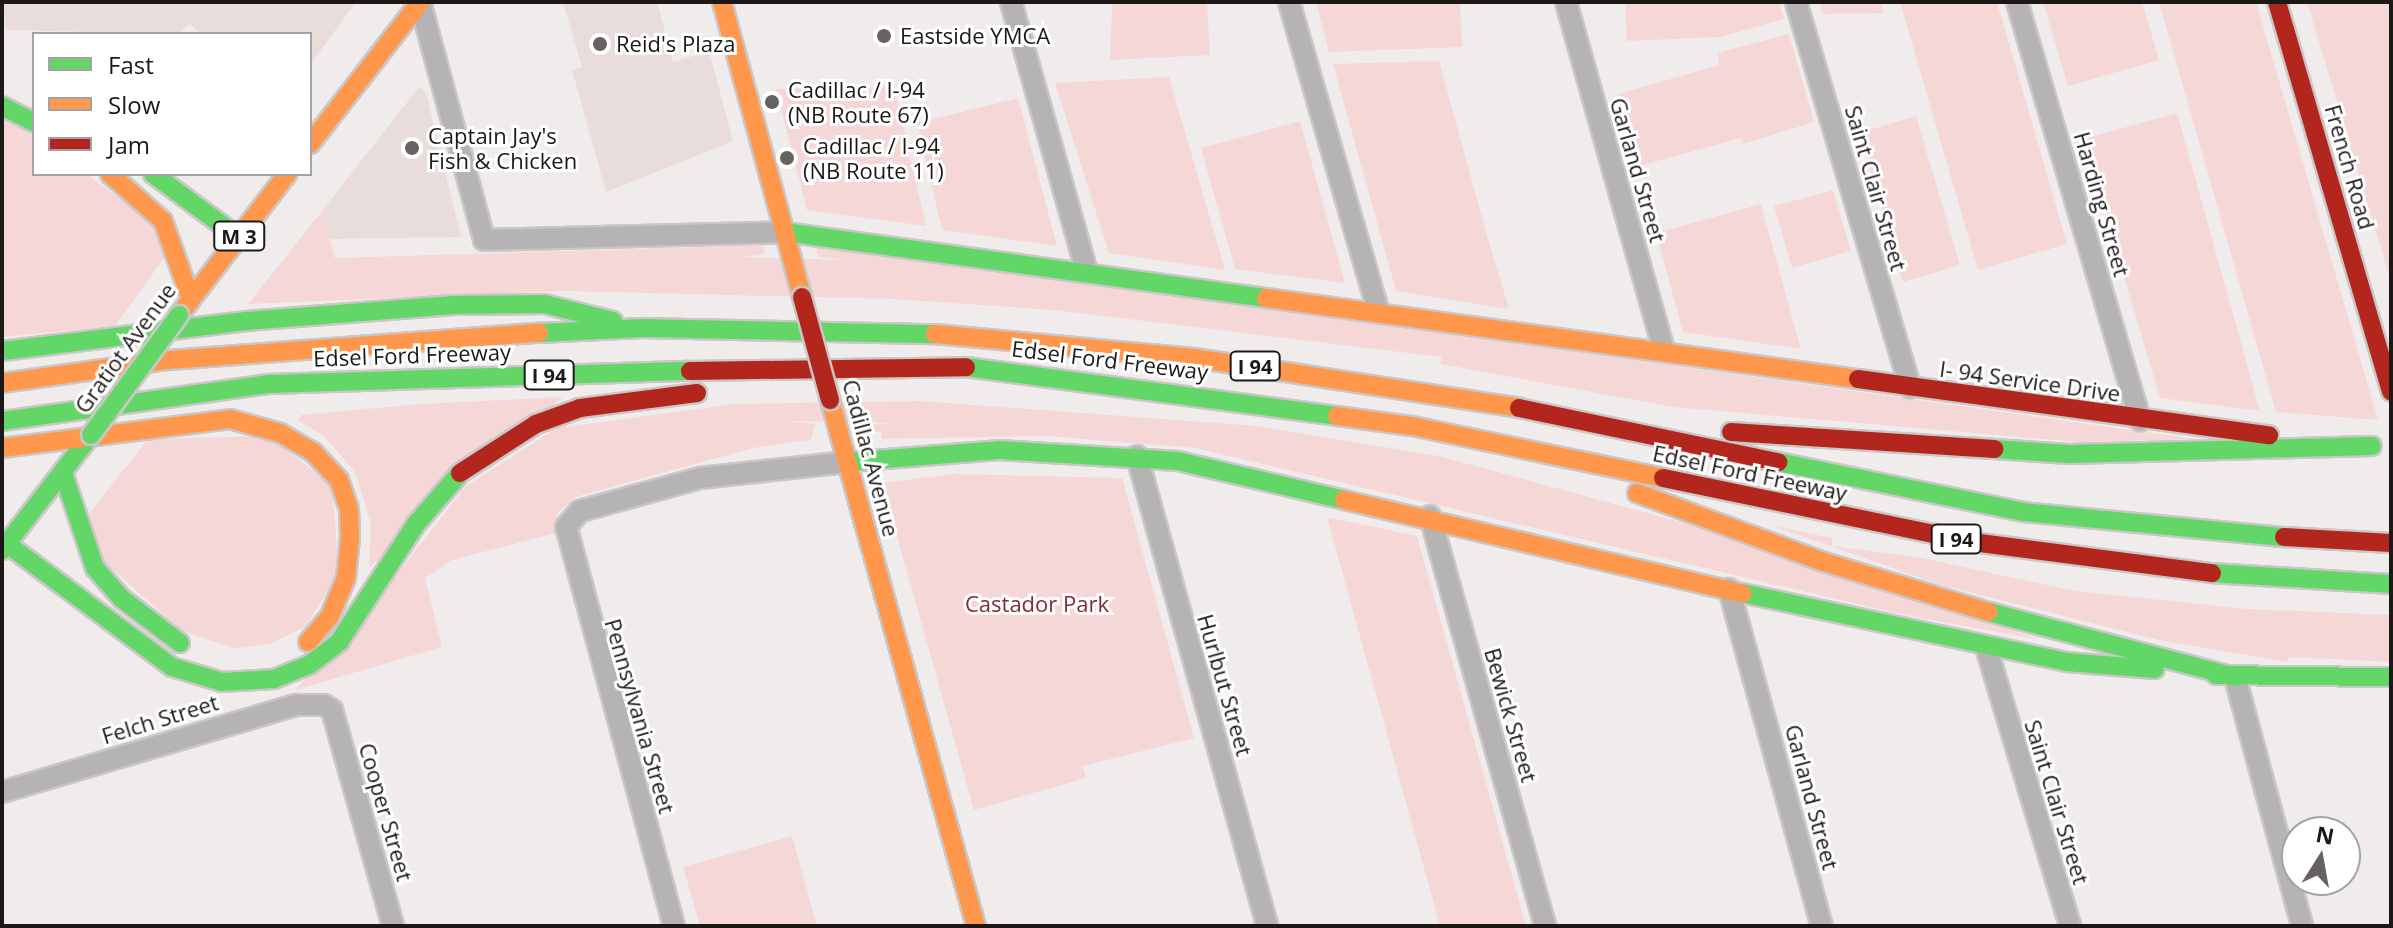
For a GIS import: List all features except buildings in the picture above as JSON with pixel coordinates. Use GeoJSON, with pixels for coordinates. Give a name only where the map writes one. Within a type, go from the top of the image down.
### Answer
{"type":"FeatureCollection","features":[{"type":"Feature","properties":{"kind":"main road"},"geometry":{"type":"LineString","coordinates":[[312,141],[414,10],[390,2]]}},
{"type":"Feature","properties":{"kind":"main road","name":"Cadillac Avenue"},"geometry":{"type":"LineString","coordinates":[[722,2],[976,926]]}},
{"type":"Feature","properties":{"kind":"main road","name":"French Road"},"geometry":{"type":"LineString","coordinates":[[2277,2],[2391,392]]}},
{"type":"Feature","properties":{"kind":"main road"},"geometry":{"type":"LineString","coordinates":[[2,87],[32,99]]}},
{"type":"Feature","properties":{"kind":"main road"},"geometry":{"type":"LineString","coordinates":[[2,106],[32,121]]}},
{"type":"Feature","properties":{"kind":"main road"},"geometry":{"type":"LineString","coordinates":[[112,176],[163,221],[191,299]]}},
{"type":"Feature","properties":{"kind":"main road"},"geometry":{"type":"LineString","coordinates":[[156,176],[238,237]]}},
{"type":"Feature","properties":{"kind":"main road","name":"Gratiot Avenue"},"geometry":{"type":"LineString","coordinates":[[4,547],[285,176]]}},
{"type":"Feature","properties":{"kind":"main road"},"geometry":{"type":"LineString","coordinates":[[784,232],[1664,351]]}},
{"type":"Feature","properties":{"kind":"main road"},"geometry":{"type":"LineString","coordinates":[[2,351],[246,321],[453,305],[544,304],[642,328]]}},
{"type":"Feature","properties":{"kind":"main road","name":"Edsel Ford Freeway"},"geometry":{"type":"LineString","coordinates":[[2,383],[260,351],[642,328],[912,332],[1123,350],[1439,392],[1595,421],[2023,512],[2204,533],[2391,543]]}},
{"type":"Feature","properties":{"kind":"main road","name":"I- 94 Service Drive"},"geometry":{"type":"LineString","coordinates":[[1664,351],[2140,420],[2382,446]]}},
{"type":"Feature","properties":{"kind":"main road"},"geometry":{"type":"LineString","coordinates":[[4,547],[172,667],[222,682],[274,679],[309,665],[339,642],[416,524],[463,470],[536,424],[580,408],[783,387],[879,365]]}},
{"type":"Feature","properties":{"kind":"main road","name":"Edsel Ford Freeway"},"geometry":{"type":"LineString","coordinates":[[2,421],[269,384],[879,365],[985,368],[1168,390],[1412,426],[1972,542],[2252,578],[2391,584]]}},
{"type":"Feature","properties":{"kind":"main road"},"geometry":{"type":"LineString","coordinates":[[2,448],[177,422],[230,419],[280,433],[314,453],[339,480],[349,509],[346,578],[330,616],[313,638],[263,666],[203,655],[174,639],[102,578],[90,558],[68,466]]}},
{"type":"Feature","properties":{"kind":"main road"},"geometry":{"type":"LineString","coordinates":[[1595,421],[2069,454],[2382,446]]}},
{"type":"Feature","properties":{"kind":"main road"},"geometry":{"type":"LineString","coordinates":[[848,462],[999,450],[1137,456],[1219,467],[1729,589],[2066,662],[2235,677],[2391,677]]}},
{"type":"Feature","properties":{"kind":"main road"},"geometry":{"type":"LineString","coordinates":[[1527,452],[1824,562],[2055,632],[2235,677]]}},
{"type":"Feature","properties":{"kind":"street"},"geometry":{"type":"LineString","coordinates":[[1011,2],[1087,272]]}},
{"type":"Feature","properties":{"kind":"street"},"geometry":{"type":"LineString","coordinates":[[1289,2],[1378,311]]}},
{"type":"Feature","properties":{"kind":"street","name":"Garland Street"},"geometry":{"type":"LineString","coordinates":[[1566,2],[1664,351]]}},
{"type":"Feature","properties":{"kind":"street","name":"Saint Clair Street"},"geometry":{"type":"LineString","coordinates":[[1796,2],[1910,388]]}},
{"type":"Feature","properties":{"kind":"street","name":"Harding Street"},"geometry":{"type":"LineString","coordinates":[[2017,2],[2140,420]]}},
{"type":"Feature","properties":{"kind":"street"},"geometry":{"type":"LineString","coordinates":[[414,10],[484,240],[784,232]]}},
{"type":"Feature","properties":{"kind":"street","name":"Hurlbut Street"},"geometry":{"type":"LineString","coordinates":[[1137,456],[1267,926]]}},
{"type":"Feature","properties":{"kind":"street","name":"Pennsylvania Street"},"geometry":{"type":"LineString","coordinates":[[674,926],[566,539],[570,519],[580,511],[700,478],[848,462]]}},
{"type":"Feature","properties":{"kind":"street","name":"Bewick Street"},"geometry":{"type":"LineString","coordinates":[[1430,516],[1545,926]]}},
{"type":"Feature","properties":{"kind":"street","name":"Garland Street"},"geometry":{"type":"LineString","coordinates":[[1729,589],[1822,926]]}},
{"type":"Feature","properties":{"kind":"street","name":"Saint Clair Street"},"geometry":{"type":"LineString","coordinates":[[1986,647],[2070,926]]}},
{"type":"Feature","properties":{"kind":"street"},"geometry":{"type":"LineString","coordinates":[[2235,677],[2302,926]]}},
{"type":"Feature","properties":{"kind":"street","name":"Felch Street"},"geometry":{"type":"LineString","coordinates":[[2,792],[296,705],[312,703],[332,710]]}},
{"type":"Feature","properties":{"kind":"street","name":"Cooper Street"},"geometry":{"type":"LineString","coordinates":[[332,710],[393,926]]}},
{"type":"Feature","properties":{"kind":"shaded area"},"geometry":{"type":"Polygon","coordinates":[[[2,2],[356,2],[312,62],[312,32],[199,32],[190,24],[180,32],[6,30],[2,2]]]}},
{"type":"Feature","properties":{"kind":"shaded area"},"geometry":{"type":"Polygon","coordinates":[[[563,2],[657,2],[673,62],[709,51],[733,141],[606,192],[572,70],[582,67],[563,2]]]}},
{"type":"Feature","properties":{"kind":"shaded area"},"geometry":{"type":"Polygon","coordinates":[[[419,87],[426,93],[461,237],[330,239],[322,211],[419,87]]]}},
{"type":"Feature","properties":{"kind":"green space"},"geometry":{"type":"Polygon","coordinates":[[[1112,2],[1207,2],[1210,55],[1110,60],[1112,2]]]}},
{"type":"Feature","properties":{"kind":"green space"},"geometry":{"type":"Polygon","coordinates":[[[1316,2],[1460,2],[1462,47],[1329,52],[1316,2]]]}},
{"type":"Feature","properties":{"kind":"green space"},"geometry":{"type":"Polygon","coordinates":[[[1625,2],[1779,2],[1784,19],[1720,37],[1627,41],[1625,2]]]}},
{"type":"Feature","properties":{"kind":"green space"},"geometry":{"type":"Polygon","coordinates":[[[1820,2],[1881,2],[1884,13],[1823,14],[1820,2]]]}},
{"type":"Feature","properties":{"kind":"green space"},"geometry":{"type":"Polygon","coordinates":[[[1900,2],[1997,2],[2067,244],[1978,270],[1900,2]]]}},
{"type":"Feature","properties":{"kind":"green space"},"geometry":{"type":"Polygon","coordinates":[[[2043,2],[2142,2],[2159,60],[2068,86],[2043,2]]]}},
{"type":"Feature","properties":{"kind":"green space"},"geometry":{"type":"Polygon","coordinates":[[[2159,2],[2256,2],[2378,420],[2276,412],[2159,2]]]}},
{"type":"Feature","properties":{"kind":"green space"},"geometry":{"type":"Polygon","coordinates":[[[2307,2],[2391,2],[2391,282],[2307,2]]]}},
{"type":"Feature","properties":{"kind":"green space"},"geometry":{"type":"Polygon","coordinates":[[[1789,34],[1814,122],[1743,144],[1741,138],[1639,166],[1619,94],[1719,65],[1717,53],[1789,34]]]}},
{"type":"Feature","properties":{"kind":"green space"},"geometry":{"type":"Polygon","coordinates":[[[1439,61],[1509,309],[1396,291],[1333,64],[1439,61]]]}},
{"type":"Feature","properties":{"kind":"green space"},"geometry":{"type":"Polygon","coordinates":[[[1169,77],[1225,270],[1109,253],[1055,83],[1169,77]]]}},
{"type":"Feature","properties":{"kind":"green space"},"geometry":{"type":"Polygon","coordinates":[[[894,87],[926,226],[807,210],[776,89],[894,87]]]}},
{"type":"Feature","properties":{"kind":"green space"},"geometry":{"type":"Polygon","coordinates":[[[1018,98],[1057,246],[942,230],[917,123],[1018,98]]]}},
{"type":"Feature","properties":{"kind":"green space"},"geometry":{"type":"Polygon","coordinates":[[[2177,113],[2260,411],[2160,398],[2083,139],[2177,113]]]}},
{"type":"Feature","properties":{"kind":"green space"},"geometry":{"type":"Polygon","coordinates":[[[2,115],[32,134],[32,176],[89,176],[164,231],[172,247],[115,326],[2,337],[2,115]]]}},
{"type":"Feature","properties":{"kind":"green space"},"geometry":{"type":"Polygon","coordinates":[[[1916,116],[1960,265],[1903,282],[1859,133],[1916,116]]]}},
{"type":"Feature","properties":{"kind":"green space"},"geometry":{"type":"Polygon","coordinates":[[[1300,121],[1345,283],[1235,269],[1201,148],[1300,121]]]}},
{"type":"Feature","properties":{"kind":"green space"},"geometry":{"type":"Polygon","coordinates":[[[1833,190],[1851,251],[1792,268],[1774,206],[1833,190]]]}},
{"type":"Feature","properties":{"kind":"green space"},"geometry":{"type":"Polygon","coordinates":[[[1761,204],[1801,349],[1683,332],[1656,233],[1761,204]]]}},
{"type":"Feature","properties":{"kind":"green space"},"geometry":{"type":"Polygon","coordinates":[[[322,211],[335,258],[763,245],[764,254],[740,257],[845,260],[818,257],[815,244],[2194,439],[2078,442],[1673,407],[1441,364],[1441,357],[1054,310],[892,299],[564,291],[248,304],[322,211]]]}},
{"type":"Feature","properties":{"kind":"green space"},"geometry":{"type":"Polygon","coordinates":[[[563,397],[369,568],[371,523],[355,472],[325,437],[298,420],[301,415],[420,404],[563,397]]]}},
{"type":"Feature","properties":{"kind":"green space"},"geometry":{"type":"Polygon","coordinates":[[[920,401],[1257,426],[1439,456],[1680,522],[2041,640],[1900,614],[1195,448],[1047,436],[882,439],[882,432],[866,432],[864,426],[892,423],[787,421],[815,424],[811,440],[753,448],[575,497],[558,513],[556,533],[452,560],[425,578],[442,647],[295,690],[393,579],[466,486],[557,428],[734,404],[920,401]]]}},
{"type":"Feature","properties":{"kind":"green space"},"geometry":{"type":"Polygon","coordinates":[[[269,436],[332,485],[339,573],[306,626],[270,644],[234,648],[182,631],[73,534],[148,439],[269,436]]]}},
{"type":"Feature","properties":{"kind":"green space","name":"Castador Park"},"geometry":{"type":"Polygon","coordinates":[[[954,474],[1122,478],[1194,738],[1083,766],[1086,778],[974,810],[882,483],[954,474]]]}},
{"type":"Feature","properties":{"kind":"green space"},"geometry":{"type":"Polygon","coordinates":[[[1327,517],[1417,536],[1526,926],[1440,926],[1327,517]]]}},
{"type":"Feature","properties":{"kind":"green space"},"geometry":{"type":"Polygon","coordinates":[[[1770,525],[1832,538],[1832,546],[1917,557],[2075,591],[2248,609],[2391,615],[2391,662],[2289,657],[2288,662],[2159,640],[1941,585],[1770,525]]]}},
{"type":"Feature","properties":{"kind":"green space"},"geometry":{"type":"Polygon","coordinates":[[[792,836],[817,926],[700,926],[683,867],[792,836]]]}},
{"type":"Feature","properties":{"kind":"traffic: fast"},"geometry":{"type":"LineString","coordinates":[[2,106],[32,121]]}},
{"type":"Feature","properties":{"kind":"traffic: fast"},"geometry":{"type":"LineString","coordinates":[[156,176],[238,237]]}},
{"type":"Feature","properties":{"kind":"traffic: fast"},"geometry":{"type":"LineString","coordinates":[[784,232],[1266,298]]}},
{"type":"Feature","properties":{"kind":"traffic: fast"},"geometry":{"type":"LineString","coordinates":[[2,351],[246,321],[453,305],[544,304],[613,321]]}},
{"type":"Feature","properties":{"kind":"traffic: fast"},"geometry":{"type":"LineString","coordinates":[[91,435],[179,315]]}},
{"type":"Feature","properties":{"kind":"traffic: fast"},"geometry":{"type":"LineString","coordinates":[[539,333],[642,328],[935,334]]}},
{"type":"Feature","properties":{"kind":"traffic: fast"},"geometry":{"type":"LineString","coordinates":[[966,367],[1337,416]]}},
{"type":"Feature","properties":{"kind":"traffic: fast"},"geometry":{"type":"LineString","coordinates":[[2,421],[269,384],[690,371]]}},
{"type":"Feature","properties":{"kind":"traffic: fast"},"geometry":{"type":"LineString","coordinates":[[2,550],[91,435]]}},
{"type":"Feature","properties":{"kind":"traffic: fast"},"geometry":{"type":"LineString","coordinates":[[1994,449],[2069,454],[2372,446]]}},
{"type":"Feature","properties":{"kind":"traffic: fast"},"geometry":{"type":"LineString","coordinates":[[848,462],[999,450],[1178,461],[1344,500]]}},
{"type":"Feature","properties":{"kind":"traffic: fast"},"geometry":{"type":"LineString","coordinates":[[1778,462],[2023,512],[2284,537]]}},
{"type":"Feature","properties":{"kind":"traffic: fast"},"geometry":{"type":"LineString","coordinates":[[63,473],[95,568],[121,598],[180,643]]}},
{"type":"Feature","properties":{"kind":"traffic: fast"},"geometry":{"type":"LineString","coordinates":[[7,544],[172,667],[222,682],[274,679],[309,665],[339,642],[416,524],[460,473]]}},
{"type":"Feature","properties":{"kind":"traffic: fast"},"geometry":{"type":"LineString","coordinates":[[2212,573],[2391,584]]}},
{"type":"Feature","properties":{"kind":"traffic: fast"},"geometry":{"type":"LineString","coordinates":[[1742,593],[2066,662],[2155,669]]}},
{"type":"Feature","properties":{"kind":"traffic: fast"},"geometry":{"type":"LineString","coordinates":[[1989,612],[2235,677]]}},
{"type":"Feature","properties":{"kind":"traffic: fast"},"geometry":{"type":"LineString","coordinates":[[2216,675],[2391,677]]}},
{"type":"Feature","properties":{"kind":"traffic: slow"},"geometry":{"type":"LineString","coordinates":[[312,141],[420,2]]}},
{"type":"Feature","properties":{"kind":"traffic: slow"},"geometry":{"type":"LineString","coordinates":[[722,2],[802,297]]}},
{"type":"Feature","properties":{"kind":"traffic: slow"},"geometry":{"type":"LineString","coordinates":[[112,176],[163,221],[191,299]]}},
{"type":"Feature","properties":{"kind":"traffic: slow"},"geometry":{"type":"LineString","coordinates":[[179,315],[285,176]]}},
{"type":"Feature","properties":{"kind":"traffic: slow"},"geometry":{"type":"LineString","coordinates":[[1266,298],[1858,379]]}},
{"type":"Feature","properties":{"kind":"traffic: slow"},"geometry":{"type":"LineString","coordinates":[[2,383],[168,360],[539,333]]}},
{"type":"Feature","properties":{"kind":"traffic: slow"},"geometry":{"type":"LineString","coordinates":[[935,334],[1194,358],[1519,408]]}},
{"type":"Feature","properties":{"kind":"traffic: slow"},"geometry":{"type":"LineString","coordinates":[[830,400],[976,926]]}},
{"type":"Feature","properties":{"kind":"traffic: slow"},"geometry":{"type":"LineString","coordinates":[[1337,416],[1412,426],[1663,478]]}},
{"type":"Feature","properties":{"kind":"traffic: slow"},"geometry":{"type":"LineString","coordinates":[[2,448],[230,419],[280,433],[314,453],[339,480],[349,509],[350,537],[346,578],[330,616],[308,642]]}},
{"type":"Feature","properties":{"kind":"traffic: slow"},"geometry":{"type":"LineString","coordinates":[[1637,493],[1824,562],[1989,612]]}},
{"type":"Feature","properties":{"kind":"traffic: slow"},"geometry":{"type":"LineString","coordinates":[[1344,500],[1742,593]]}},
{"type":"Feature","properties":{"kind":"traffic: jam"},"geometry":{"type":"LineString","coordinates":[[2277,2],[2391,392]]}},
{"type":"Feature","properties":{"kind":"traffic: jam"},"geometry":{"type":"LineString","coordinates":[[802,297],[830,400]]}},
{"type":"Feature","properties":{"kind":"traffic: jam"},"geometry":{"type":"LineString","coordinates":[[690,371],[966,367]]}},
{"type":"Feature","properties":{"kind":"traffic: jam"},"geometry":{"type":"LineString","coordinates":[[1858,379],[2269,435]]}},
{"type":"Feature","properties":{"kind":"traffic: jam"},"geometry":{"type":"LineString","coordinates":[[460,473],[536,424],[580,408],[697,393]]}},
{"type":"Feature","properties":{"kind":"traffic: jam"},"geometry":{"type":"LineString","coordinates":[[1519,408],[1778,462]]}},
{"type":"Feature","properties":{"kind":"traffic: jam"},"geometry":{"type":"LineString","coordinates":[[1731,432],[1994,449]]}},
{"type":"Feature","properties":{"kind":"traffic: jam"},"geometry":{"type":"LineString","coordinates":[[1663,478],[1972,542],[2212,573]]}},
{"type":"Feature","properties":{"kind":"traffic: jam"},"geometry":{"type":"LineString","coordinates":[[2284,537],[2391,543]]}},
{"type":"Feature","properties":{"kind":"place","name":"Eastside YMCA"},"geometry":{"type":"Point","coordinates":[884,36]}},
{"type":"Feature","properties":{"kind":"place","name":"Reid's Plaza"},"geometry":{"type":"Point","coordinates":[600,44]}},
{"type":"Feature","properties":{"kind":"place","name":"Cadillac / I-94 (NB Route 67)"},"geometry":{"type":"Point","coordinates":[772,102]}},
{"type":"Feature","properties":{"kind":"place","name":"Captain Jay's Fish & Chicken"},"geometry":{"type":"Point","coordinates":[412,148]}},
{"type":"Feature","properties":{"kind":"place","name":"Cadillac / I-94 (NB Route 11)"},"geometry":{"type":"Point","coordinates":[787,158]}}]}
